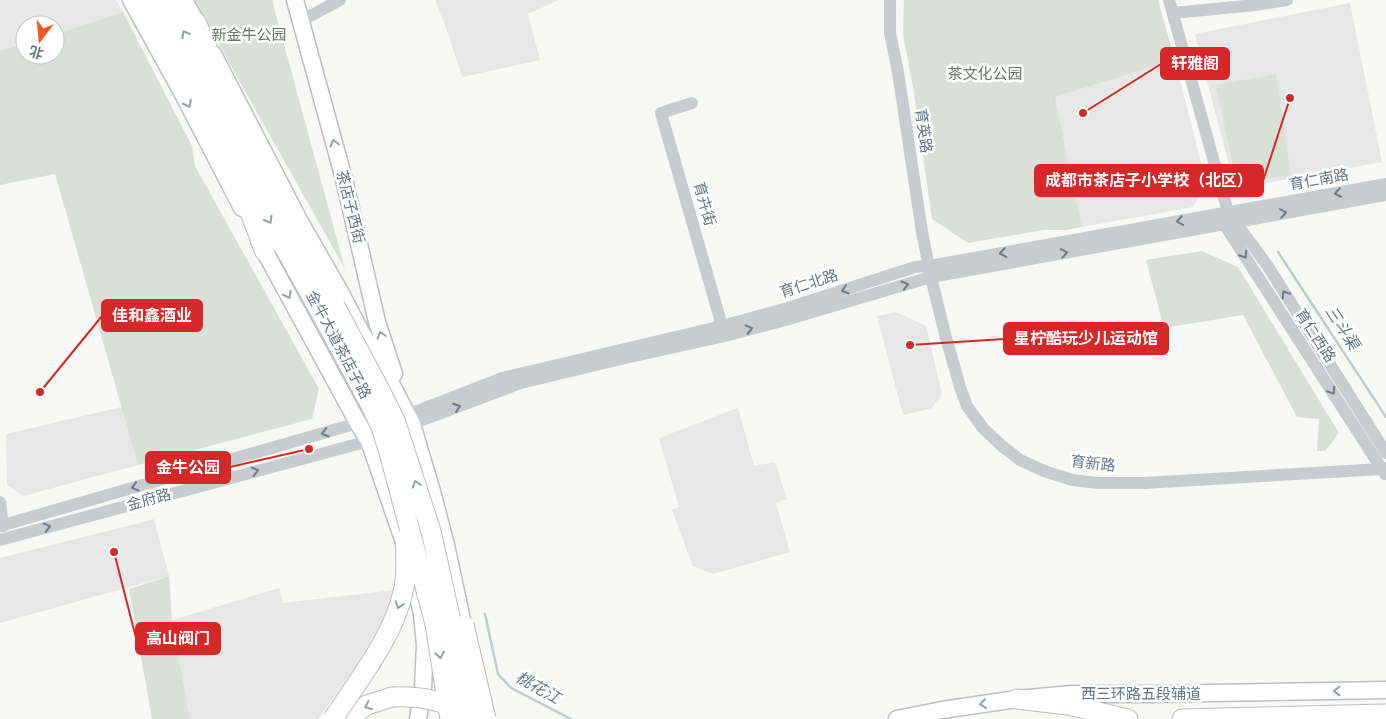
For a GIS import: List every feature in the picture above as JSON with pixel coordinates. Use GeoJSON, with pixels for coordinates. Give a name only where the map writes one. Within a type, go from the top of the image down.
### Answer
{"type":"FeatureCollection","features":[{"type":"Feature","properties":{"kind":"highway","name":"金牛大道茶店子路"},"geometry":{"type":"LineString","coordinates":[[149,0],[220,132],[328,310],[381,392],[394,420],[431,531],[452,625],[469,719]]}},
{"type":"Feature","properties":{"kind":"highway","name":"金牛大道茶店子路"},"geometry":{"type":"LineString","coordinates":[[167,0],[264,181],[328,310],[381,427],[435,624],[450,719]]}},
{"type":"Feature","properties":{"kind":"highway"},"geometry":{"type":"LineString","coordinates":[[196,22],[264,181]]}},
{"type":"Feature","properties":{"kind":"highway"},"geometry":{"type":"LineString","coordinates":[[220,132],[265,252]]}},
{"type":"Feature","properties":{"kind":"highway"},"geometry":{"type":"LineString","coordinates":[[333,719],[380,647],[393,622],[404,592],[406,556],[403,505]]}},
{"type":"Feature","properties":{"kind":"highway"},"geometry":{"type":"LineString","coordinates":[[431,531],[450,569],[486,719]]}},
{"type":"Feature","properties":{"kind":"highway"},"geometry":{"type":"LineString","coordinates":[[471,656],[496,719]]}},
{"type":"Feature","properties":{"kind":"highway"},"geometry":{"type":"LineString","coordinates":[[346,719],[367,705],[392,697],[409,696],[433,699],[456,708],[469,719]]}},
{"type":"Feature","properties":{"kind":"highway"},"geometry":{"type":"LineString","coordinates":[[1017,699],[1068,705],[1128,719]]}},
{"type":"Feature","properties":{"kind":"highway"},"geometry":{"type":"LineString","coordinates":[[1182,719],[1386,714]]}},
{"type":"Feature","properties":{"kind":"main road"},"geometry":{"type":"LineString","coordinates":[[132,0],[265,252],[369,441],[406,550],[422,614],[425,645],[423,688],[418,719]]}},
{"type":"Feature","properties":{"kind":"main road"},"geometry":{"type":"LineString","coordinates":[[184,0],[300,222],[361,332],[386,372],[409,420],[433,495],[446,545],[463,624],[479,719]]}},
{"type":"Feature","properties":{"kind":"main road","name":"茶店子西街"},"geometry":{"type":"LineString","coordinates":[[295,0],[344,179],[377,322],[409,420]]}},
{"type":"Feature","properties":{"kind":"main road","name":"金府路"},"geometry":{"type":"LineString","coordinates":[[369,441],[409,420]]}},
{"type":"Feature","properties":{"kind":"main road","name":"西三环路五段辅道"},"geometry":{"type":"LineString","coordinates":[[897,719],[1017,699],[1072,694],[1386,690]]}},
{"type":"Feature","properties":{"kind":"street"},"geometry":{"type":"LineString","coordinates":[[301,21],[340,0]]}},
{"type":"Feature","properties":{"kind":"street","name":"育英路"},"geometry":{"type":"LineString","coordinates":[[890,0],[890,33],[930,272]]}},
{"type":"Feature","properties":{"kind":"street","name":"育仁西路"},"geometry":{"type":"LineString","coordinates":[[1169,0],[1229,220],[1385,471]]}},
{"type":"Feature","properties":{"kind":"street"},"geometry":{"type":"LineString","coordinates":[[1173,13],[1287,0]]}},
{"type":"Feature","properties":{"kind":"street","name":"育卉街"},"geometry":{"type":"LineString","coordinates":[[692,103],[661,113],[723,331]]}},
{"type":"Feature","properties":{"kind":"street","name":"育仁南路"},"geometry":{"type":"LineString","coordinates":[[1229,220],[1386,184]]}},
{"type":"Feature","properties":{"kind":"street"},"geometry":{"type":"LineString","coordinates":[[1229,220],[1386,195]]}},
{"type":"Feature","properties":{"kind":"street","name":"育仁北路"},"geometry":{"type":"LineString","coordinates":[[409,420],[521,383],[625,358],[723,331],[915,267],[930,272],[1229,220]]}},
{"type":"Feature","properties":{"kind":"street","name":"育仁西路"},"geometry":{"type":"LineString","coordinates":[[1229,220],[1267,265],[1386,453]]}},
{"type":"Feature","properties":{"kind":"street","name":"育新路"},"geometry":{"type":"LineString","coordinates":[[930,272],[945,334],[967,406],[983,428],[1002,446],[1020,460],[1044,471],[1072,480],[1098,483],[1144,483],[1385,471]]}},
{"type":"Feature","properties":{"kind":"street","name":"金府路"},"geometry":{"type":"LineString","coordinates":[[2,526],[358,423],[409,420]]}},
{"type":"Feature","properties":{"kind":"street","name":"金府路"},"geometry":{"type":"LineString","coordinates":[[0,540],[369,441]]}},
{"type":"Feature","properties":{"kind":"street"},"geometry":{"type":"LineString","coordinates":[[0,502],[2,526]]}},
{"type":"Feature","properties":{"kind":"shaded area"},"geometry":{"type":"Polygon","coordinates":[[[0,0],[116,0],[123,12],[65,31],[65,15],[15,15],[15,46],[0,51],[0,0]]]}},
{"type":"Feature","properties":{"kind":"shaded area"},"geometry":{"type":"Polygon","coordinates":[[[435,0],[559,0],[528,14],[540,60],[462,77],[435,0]]]}},
{"type":"Feature","properties":{"kind":"shaded area"},"geometry":{"type":"Polygon","coordinates":[[[1350,3],[1382,162],[1244,187],[1232,177],[1195,34],[1350,3]]]}},
{"type":"Feature","properties":{"kind":"shaded area"},"geometry":{"type":"Polygon","coordinates":[[[1175,60],[1207,187],[1193,207],[1082,227],[1055,97],[1175,60]]]}},
{"type":"Feature","properties":{"kind":"shaded area"},"geometry":{"type":"Polygon","coordinates":[[[896,312],[926,326],[942,394],[932,408],[903,415],[877,316],[896,312]]]}},
{"type":"Feature","properties":{"kind":"shaded area"},"geometry":{"type":"Polygon","coordinates":[[[122,407],[138,465],[23,496],[7,485],[6,434],[122,407]]]}},
{"type":"Feature","properties":{"kind":"shaded area"},"geometry":{"type":"Polygon","coordinates":[[[738,408],[754,466],[775,462],[787,499],[776,503],[790,552],[713,574],[693,566],[672,510],[679,507],[659,438],[738,408]]]}},
{"type":"Feature","properties":{"kind":"shaded area"},"geometry":{"type":"Polygon","coordinates":[[[154,519],[169,576],[0,623],[0,558],[154,519]]]}},
{"type":"Feature","properties":{"kind":"shaded area"},"geometry":{"type":"Polygon","coordinates":[[[279,588],[283,603],[395,590],[386,623],[318,719],[190,719],[172,620],[279,588]]]}},
{"type":"Feature","properties":{"kind":"green space","name":"新金牛公园"},"geometry":{"type":"Polygon","coordinates":[[[194,0],[272,0],[345,269],[194,0]]]}},
{"type":"Feature","properties":{"kind":"green space","name":"茶文化公园"},"geometry":{"type":"Polygon","coordinates":[[[904,0],[1158,0],[1175,60],[1055,97],[1082,227],[1067,230],[1044,230],[968,243],[932,219],[913,87],[903,34],[904,0]]]}},
{"type":"Feature","properties":{"kind":"green space"},"geometry":{"type":"Polygon","coordinates":[[[123,12],[192,146],[195,166],[319,389],[312,419],[138,465],[55,174],[0,185],[0,51],[15,46],[15,65],[65,65],[65,31],[123,12]]]}},
{"type":"Feature","properties":{"kind":"green space"},"geometry":{"type":"Polygon","coordinates":[[[1276,74],[1291,175],[1243,182],[1234,171],[1216,85],[1276,74]]]}},
{"type":"Feature","properties":{"kind":"green space"},"geometry":{"type":"Polygon","coordinates":[[[1202,251],[1238,267],[1339,433],[1325,451],[1317,451],[1319,419],[1297,417],[1243,315],[1164,328],[1146,260],[1202,251]]]}},
{"type":"Feature","properties":{"kind":"green space"},"geometry":{"type":"Polygon","coordinates":[[[169,576],[172,620],[190,719],[152,719],[129,589],[169,576]]]}},
{"type":"Feature","properties":{"kind":"waterway","name":"三斗渠"},"geometry":{"type":"LineString","coordinates":[[1278,252],[1386,417]]}},
{"type":"Feature","properties":{"kind":"waterway","name":"桃花江"},"geometry":{"type":"LineString","coordinates":[[485,614],[498,674],[511,688],[571,719]]}},
{"type":"Feature","properties":{"kind":"place","name":"成都市茶店子小学校（北区）"},"geometry":{"type":"Point","coordinates":[1290,98]}},
{"type":"Feature","properties":{"kind":"place","name":"轩雅阁"},"geometry":{"type":"Point","coordinates":[1083,113]}},
{"type":"Feature","properties":{"kind":"place","name":"星柠酷玩少儿运动馆"},"geometry":{"type":"Point","coordinates":[910,345]}},
{"type":"Feature","properties":{"kind":"place","name":"佳和鑫酒业"},"geometry":{"type":"Point","coordinates":[40,392]}},
{"type":"Feature","properties":{"kind":"place","name":"金牛公园"},"geometry":{"type":"Point","coordinates":[309,449]}},
{"type":"Feature","properties":{"kind":"place","name":"高山阀门"},"geometry":{"type":"Point","coordinates":[114,552]}}]}
